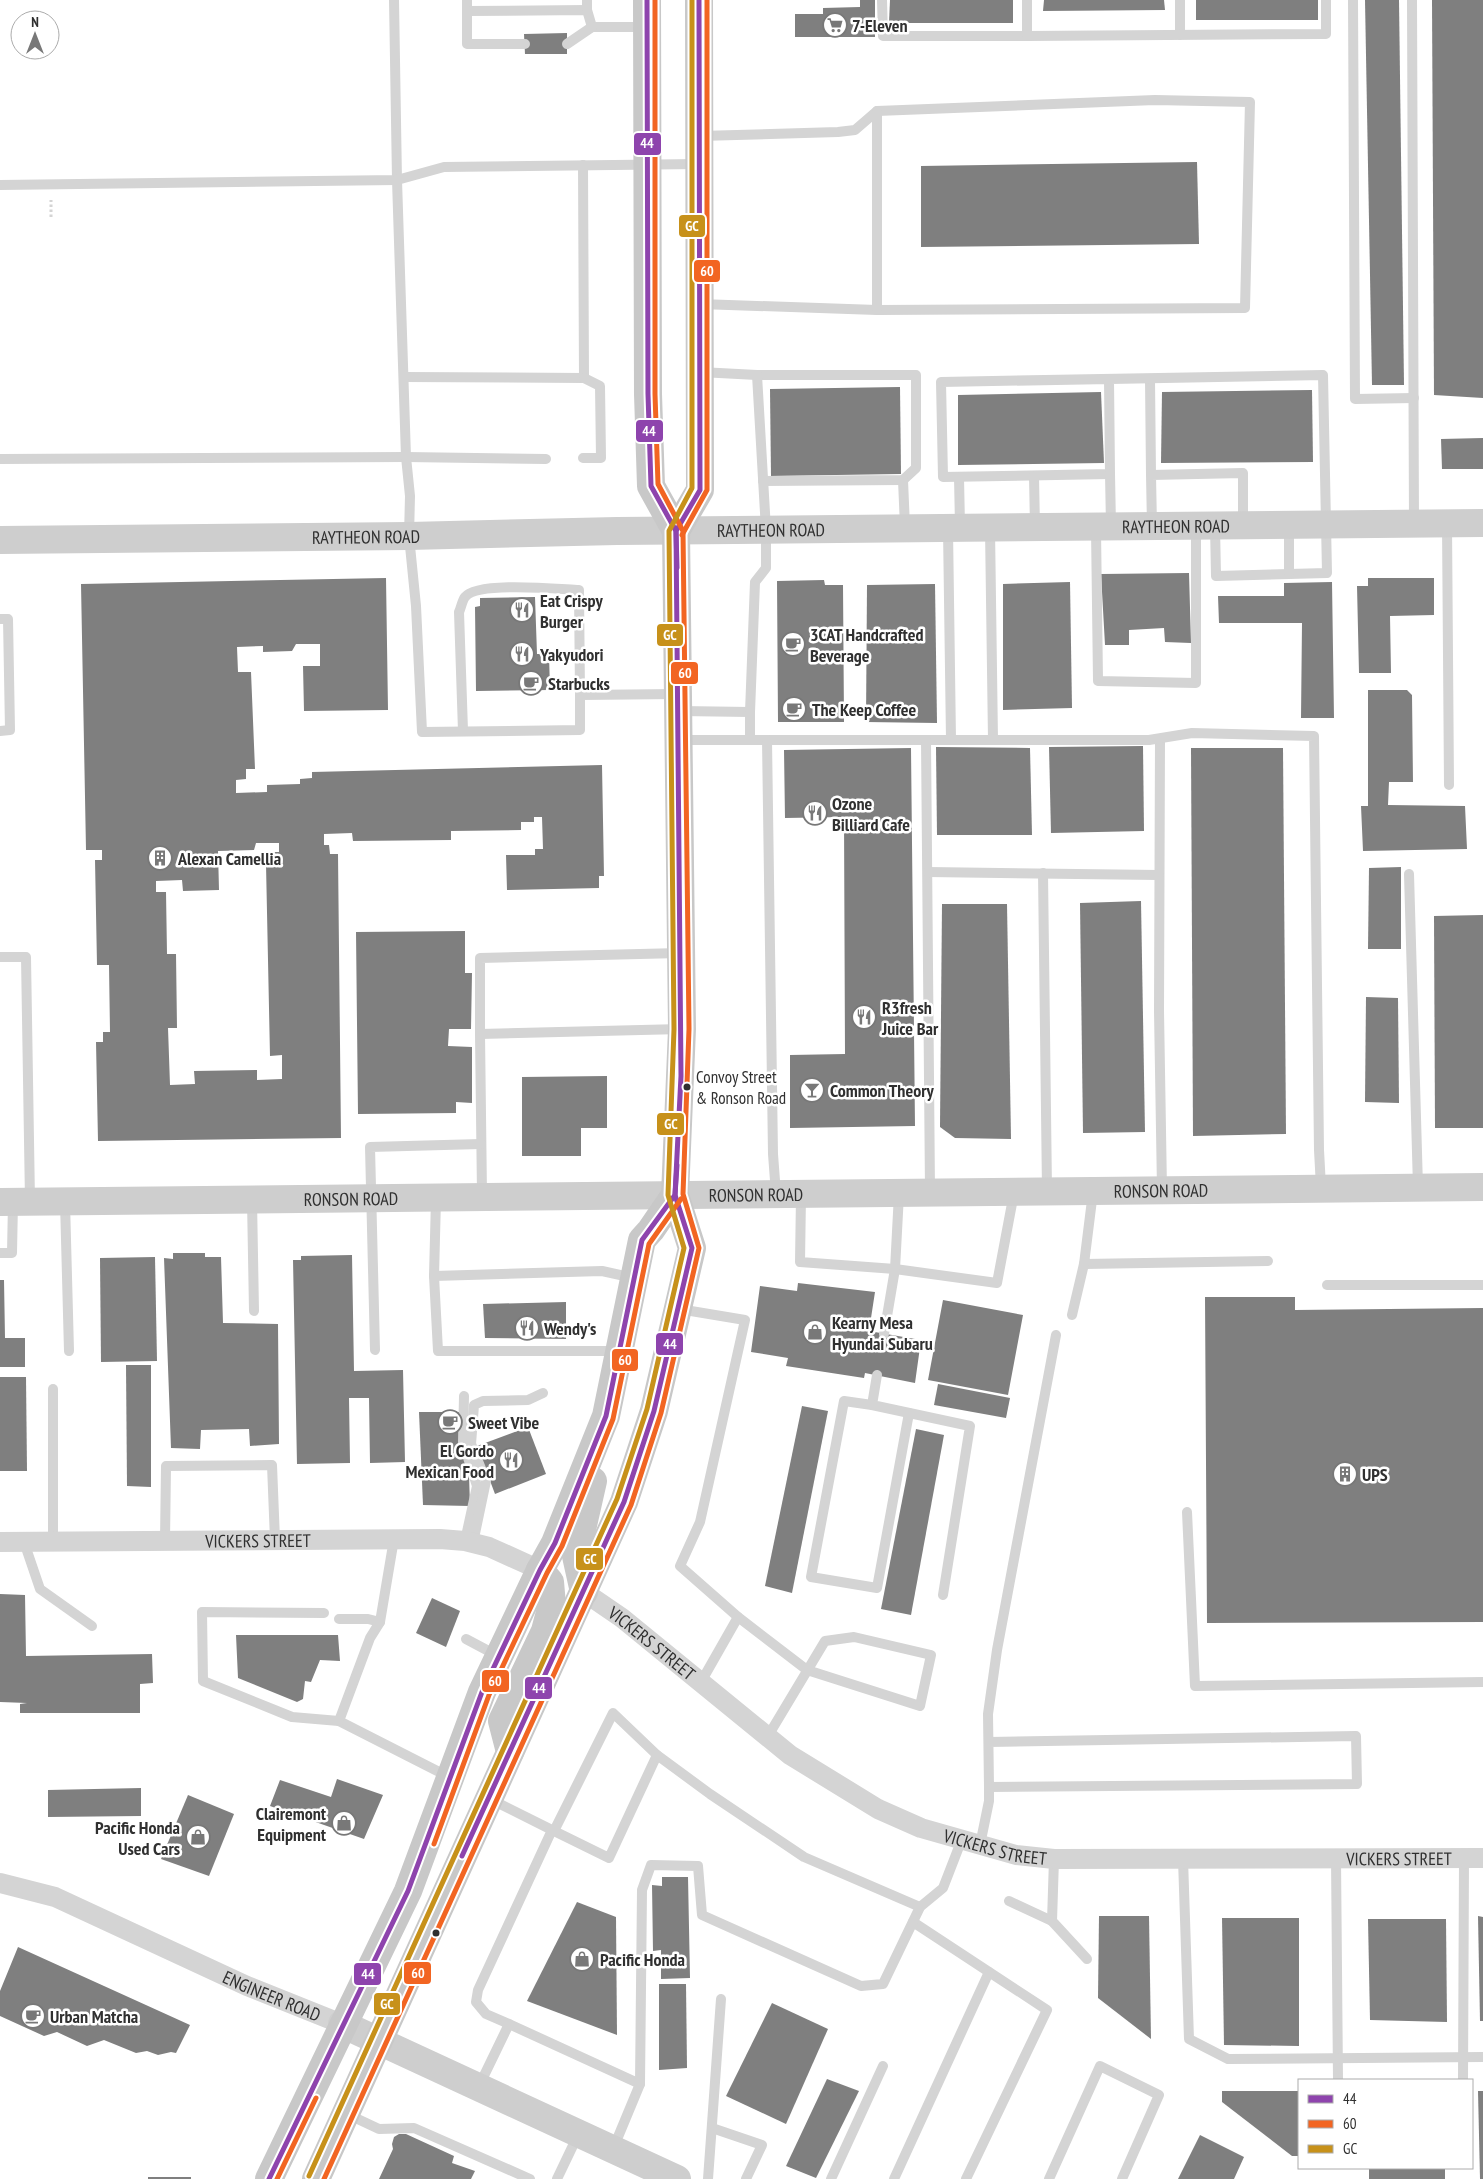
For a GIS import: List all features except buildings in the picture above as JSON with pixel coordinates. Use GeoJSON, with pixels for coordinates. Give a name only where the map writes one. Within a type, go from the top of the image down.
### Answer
{"type":"FeatureCollection","features":[{"type":"Feature","properties":{"kind":"main road"},"geometry":{"type":"LineString","coordinates":[[317,2179],[380,2042],[399,1994],[624,1502],[642,1451],[692,1248],[674,1195],[682,1029],[676,531],[651,486],[648,394],[647,0]]}},
{"type":"Feature","properties":{"kind":"main road"},"geometry":{"type":"LineString","coordinates":[[676,531],[700,490],[699,0]]}},
{"type":"Feature","properties":{"kind":"main road"},"geometry":{"type":"LineString","coordinates":[[584,1592],[576,1556],[583,1530],[642,1240],[651,1230],[674,1195]]}},
{"type":"Feature","properties":{"kind":"main road"},"geometry":{"type":"LineString","coordinates":[[269,2179],[342,2024],[408,1891],[482,1692],[540,1570],[555,1543],[606,1416]]}},
{"type":"Feature","properties":{"kind":"main road"},"geometry":{"type":"LineString","coordinates":[[510,1752],[502,1721],[545,1631],[552,1605],[550,1582],[540,1570]]}},
{"type":"Feature","properties":{"kind":"street","name":"RAYTHEON ROAD"},"geometry":{"type":"LineString","coordinates":[[0,540],[1483,523]]}},
{"type":"Feature","properties":{"kind":"street","name":"RONSON ROAD"},"geometry":{"type":"LineString","coordinates":[[14,1202],[1483,1187]]}},
{"type":"Feature","properties":{"kind":"street","name":"VICKERS STREET"},"geometry":{"type":"LineString","coordinates":[[0,1542],[440,1539],[469,1542],[489,1547],[540,1570]]}},
{"type":"Feature","properties":{"kind":"street","name":"VICKERS STREET"},"geometry":{"type":"LineString","coordinates":[[584,1592],[622,1618],[790,1755],[878,1808],[921,1828],[1016,1855],[1054,1859],[1474,1858]]}},
{"type":"Feature","properties":{"kind":"street","name":"ENGINEER ROAD"},"geometry":{"type":"LineString","coordinates":[[0,1883],[55,1897],[247,1986],[342,2024],[677,2179]]}},
{"type":"Feature","properties":{"kind":"lane"},"geometry":{"type":"LineString","coordinates":[[394,0],[397,180],[406,456],[410,496],[409,536],[416,606],[422,732],[580,730],[579,590],[494,588],[479,589],[465,597],[459,612],[462,731]]}},
{"type":"Feature","properties":{"kind":"lane"},"geometry":{"type":"LineString","coordinates":[[882,0],[882,36],[1326,34],[1326,0]]}},
{"type":"Feature","properties":{"kind":"lane"},"geometry":{"type":"LineString","coordinates":[[1027,0],[1027,36]]}},
{"type":"Feature","properties":{"kind":"lane"},"geometry":{"type":"LineString","coordinates":[[1180,0],[1180,35]]}},
{"type":"Feature","properties":{"kind":"lane"},"geometry":{"type":"LineString","coordinates":[[1353,0],[1355,399],[1414,398]]}},
{"type":"Feature","properties":{"kind":"lane"},"geometry":{"type":"LineString","coordinates":[[1412,0],[1414,524]]}},
{"type":"Feature","properties":{"kind":"lane"},"geometry":{"type":"LineString","coordinates":[[525,44],[467,44],[467,5],[587,5],[592,27]]}},
{"type":"Feature","properties":{"kind":"lane"},"geometry":{"type":"LineString","coordinates":[[567,44],[592,27],[648,27]]}},
{"type":"Feature","properties":{"kind":"lane"},"geometry":{"type":"LineString","coordinates":[[698,136],[856,130],[877,111],[1154,100],[1250,102],[1245,308],[877,310],[699,304]]}},
{"type":"Feature","properties":{"kind":"lane"},"geometry":{"type":"LineString","coordinates":[[877,111],[877,310]]}},
{"type":"Feature","properties":{"kind":"lane"},"geometry":{"type":"LineString","coordinates":[[0,185],[397,180],[444,167],[699,164]]}},
{"type":"Feature","properties":{"kind":"lane"},"geometry":{"type":"LineString","coordinates":[[584,165],[584,378]]}},
{"type":"Feature","properties":{"kind":"lane"},"geometry":{"type":"LineString","coordinates":[[700,372],[757,375],[916,375],[916,468],[903,480],[764,481]]}},
{"type":"Feature","properties":{"kind":"lane"},"geometry":{"type":"LineString","coordinates":[[750,740],[755,582],[766,568],[764,481],[757,375]]}},
{"type":"Feature","properties":{"kind":"lane"},"geometry":{"type":"LineString","coordinates":[[1110,474],[943,478],[941,382],[1323,376],[1327,573],[1216,576],[1205,526]]}},
{"type":"Feature","properties":{"kind":"lane"},"geometry":{"type":"LineString","coordinates":[[404,377],[584,378],[600,386],[601,458],[582,458]]}},
{"type":"Feature","properties":{"kind":"lane"},"geometry":{"type":"LineString","coordinates":[[1150,379],[1152,526]]}},
{"type":"Feature","properties":{"kind":"lane"},"geometry":{"type":"LineString","coordinates":[[1108,380],[1110,474],[1104,526],[1098,681],[1196,683],[1205,526]]}},
{"type":"Feature","properties":{"kind":"lane"},"geometry":{"type":"LineString","coordinates":[[0,459],[406,456],[546,459]]}},
{"type":"Feature","properties":{"kind":"lane"},"geometry":{"type":"LineString","coordinates":[[1151,475],[1242,474],[1244,525]]}},
{"type":"Feature","properties":{"kind":"lane"},"geometry":{"type":"LineString","coordinates":[[1034,476],[1034,527]]}},
{"type":"Feature","properties":{"kind":"lane"},"geometry":{"type":"LineString","coordinates":[[951,740],[954,528],[959,477]]}},
{"type":"Feature","properties":{"kind":"lane"},"geometry":{"type":"LineString","coordinates":[[903,480],[905,529]]}},
{"type":"Feature","properties":{"kind":"lane"},"geometry":{"type":"LineString","coordinates":[[1447,523],[1449,785]]}},
{"type":"Feature","properties":{"kind":"lane"},"geometry":{"type":"LineString","coordinates":[[1288,525],[1290,574]]}},
{"type":"Feature","properties":{"kind":"lane"},"geometry":{"type":"LineString","coordinates":[[990,528],[993,740]]}},
{"type":"Feature","properties":{"kind":"lane"},"geometry":{"type":"LineString","coordinates":[[0,619],[8,619],[10,730],[0,731]]}},
{"type":"Feature","properties":{"kind":"lane"},"geometry":{"type":"LineString","coordinates":[[580,695],[679,702],[750,712]]}},
{"type":"Feature","properties":{"kind":"lane"},"geometry":{"type":"LineString","coordinates":[[680,740],[1160,738],[1192,733],[1314,736],[1321,1189]]}},
{"type":"Feature","properties":{"kind":"lane"},"geometry":{"type":"LineString","coordinates":[[1160,738],[1159,875],[1162,1190]]}},
{"type":"Feature","properties":{"kind":"lane"},"geometry":{"type":"LineString","coordinates":[[768,740],[773,1154],[788,1194],[800,1262],[895,1269],[997,1283],[1014,1192]]}},
{"type":"Feature","properties":{"kind":"lane"},"geometry":{"type":"LineString","coordinates":[[926,740],[930,1192]]}},
{"type":"Feature","properties":{"kind":"lane"},"geometry":{"type":"LineString","coordinates":[[928,872],[1159,875]]}},
{"type":"Feature","properties":{"kind":"lane"},"geometry":{"type":"LineString","coordinates":[[1043,873],[1047,1192]]}},
{"type":"Feature","properties":{"kind":"lane"},"geometry":{"type":"LineString","coordinates":[[1409,874],[1418,1188]]}},
{"type":"Feature","properties":{"kind":"lane"},"geometry":{"type":"LineString","coordinates":[[482,1197],[480,958],[681,952]]}},
{"type":"Feature","properties":{"kind":"lane"},"geometry":{"type":"LineString","coordinates":[[0,957],[26,957],[12,1253],[0,1253]]}},
{"type":"Feature","properties":{"kind":"lane"},"geometry":{"type":"LineString","coordinates":[[480,1034],[682,1029]]}},
{"type":"Feature","properties":{"kind":"lane"},"geometry":{"type":"LineString","coordinates":[[375,1350],[370,1147],[481,1144]]}},
{"type":"Feature","properties":{"kind":"lane"},"geometry":{"type":"LineString","coordinates":[[1072,1315],[1084,1264],[1093,1191]]}},
{"type":"Feature","properties":{"kind":"lane"},"geometry":{"type":"LineString","coordinates":[[884,1334],[895,1269],[899,1193]]}},
{"type":"Feature","properties":{"kind":"lane"},"geometry":{"type":"LineString","coordinates":[[436,1197],[434,1276],[438,1351],[619,1350]]}},
{"type":"Feature","properties":{"kind":"lane"},"geometry":{"type":"LineString","coordinates":[[252,1199],[254,1311]]}},
{"type":"Feature","properties":{"kind":"lane"},"geometry":{"type":"LineString","coordinates":[[65,1201],[69,1350]]}},
{"type":"Feature","properties":{"kind":"lane"},"geometry":{"type":"LineString","coordinates":[[1084,1264],[1268,1261]]}},
{"type":"Feature","properties":{"kind":"lane"},"geometry":{"type":"LineString","coordinates":[[434,1276],[602,1271],[634,1278]]}},
{"type":"Feature","properties":{"kind":"lane"},"geometry":{"type":"LineString","coordinates":[[1327,1285],[1483,1285]]}},
{"type":"Feature","properties":{"kind":"lane"},"geometry":{"type":"LineString","coordinates":[[678,1309],[745,1320],[700,1522],[680,1566],[738,1618],[807,1670],[920,1706],[931,1655],[854,1637],[825,1641],[807,1670],[768,1736]]}},
{"type":"Feature","properties":{"kind":"lane"},"geometry":{"type":"LineString","coordinates":[[613,2149],[640,2084],[642,1890],[651,1865],[698,1866],[702,1915],[861,1986],[884,1984],[920,1907],[943,1888],[971,1842],[988,1801],[988,1714],[997,1650],[1056,1335]]}},
{"type":"Feature","properties":{"kind":"lane"},"geometry":{"type":"LineString","coordinates":[[872,1405],[877,1375]]}},
{"type":"Feature","properties":{"kind":"lane"},"geometry":{"type":"LineString","coordinates":[[53,1389],[53,1541]]}},
{"type":"Feature","properties":{"kind":"lane"},"geometry":{"type":"LineString","coordinates":[[469,1542],[486,1481],[471,1444],[474,1405],[483,1401],[528,1400],[543,1393]]}},
{"type":"Feature","properties":{"kind":"lane"},"geometry":{"type":"LineString","coordinates":[[464,1396],[464,1442],[478,1486],[469,1542]]}},
{"type":"Feature","properties":{"kind":"lane"},"geometry":{"type":"LineString","coordinates":[[909,1413],[877,1588],[811,1577],[844,1401],[872,1405],[970,1426],[943,1595]]}},
{"type":"Feature","properties":{"kind":"lane"},"geometry":{"type":"LineString","coordinates":[[165,1540],[166,1466],[272,1465],[275,1540]]}},
{"type":"Feature","properties":{"kind":"lane"},"geometry":{"type":"LineString","coordinates":[[1188,1512],[1195,1686],[1483,1682]]}},
{"type":"Feature","properties":{"kind":"lane"},"geometry":{"type":"LineString","coordinates":[[339,1721],[370,1638],[380,1622],[394,1539]]}},
{"type":"Feature","properties":{"kind":"lane"},"geometry":{"type":"LineString","coordinates":[[24,1542],[40,1590],[92,1626]]}},
{"type":"Feature","properties":{"kind":"lane"},"geometry":{"type":"LineString","coordinates":[[324,1613],[202,1612],[203,1681],[292,1716],[339,1721],[450,1778]]}},
{"type":"Feature","properties":{"kind":"lane"},"geometry":{"type":"LineString","coordinates":[[339,1619],[368,1618],[380,1622]]}},
{"type":"Feature","properties":{"kind":"lane"},"geometry":{"type":"LineString","coordinates":[[701,1682],[738,1618]]}},
{"type":"Feature","properties":{"kind":"lane"},"geometry":{"type":"LineString","coordinates":[[466,1639],[499,1656]]}},
{"type":"Feature","properties":{"kind":"lane"},"geometry":{"type":"LineString","coordinates":[[640,2084],[486,2014],[476,2002],[478,1990],[553,1830],[613,1713],[656,1755],[804,1857],[920,1907]]}},
{"type":"Feature","properties":{"kind":"lane"},"geometry":{"type":"LineString","coordinates":[[988,1742],[1356,1736],[1357,1784],[988,1787]]}},
{"type":"Feature","properties":{"kind":"lane"},"geometry":{"type":"LineString","coordinates":[[488,1798],[609,1858],[656,1755]]}},
{"type":"Feature","properties":{"kind":"lane"},"geometry":{"type":"LineString","coordinates":[[1336,1858],[1338,2079]]}},
{"type":"Feature","properties":{"kind":"lane"},"geometry":{"type":"LineString","coordinates":[[1464,2079],[1474,1858]]}},
{"type":"Feature","properties":{"kind":"lane"},"geometry":{"type":"LineString","coordinates":[[1052,1921],[1054,1859]]}},
{"type":"Feature","properties":{"kind":"lane"},"geometry":{"type":"LineString","coordinates":[[1184,1859],[1189,2039],[1228,2059],[1483,2057]]}},
{"type":"Feature","properties":{"kind":"lane"},"geometry":{"type":"LineString","coordinates":[[1009,1901],[1052,1921],[1087,1959]]}},
{"type":"Feature","properties":{"kind":"lane"},"geometry":{"type":"LineString","coordinates":[[913,1922],[1047,2010],[966,2179]]}},
{"type":"Feature","properties":{"kind":"lane"},"geometry":{"type":"LineString","coordinates":[[894,2179],[989,1972]]}},
{"type":"Feature","properties":{"kind":"lane"},"geometry":{"type":"LineString","coordinates":[[708,2179],[720,1999]]}},
{"type":"Feature","properties":{"kind":"lane"},"geometry":{"type":"LineString","coordinates":[[479,2087],[509,2024]]}},
{"type":"Feature","properties":{"kind":"lane"},"geometry":{"type":"LineString","coordinates":[[831,2179],[883,2066]]}},
{"type":"Feature","properties":{"kind":"lane"},"geometry":{"type":"LineString","coordinates":[[1049,2179],[1100,2066],[1159,2095],[1122,2179]]}},
{"type":"Feature","properties":{"kind":"lane"},"geometry":{"type":"LineString","coordinates":[[346,2113],[379,2128],[414,2128],[530,2179]]}},
{"type":"Feature","properties":{"kind":"lane"},"geometry":{"type":"LineString","coordinates":[[712,2128],[762,2146],[746,2179]]}},
{"type":"Feature","properties":{"kind":"lane"},"geometry":{"type":"LineString","coordinates":[[557,2179],[579,2133]]}},
{"type":"Feature","properties":{"kind":"transit line","name":"44"},"geometry":{"type":"LineString","coordinates":[[647,0],[648,394],[651,486],[676,531],[677,568]]}},
{"type":"Feature","properties":{"kind":"transit line","name":"60"},"geometry":{"type":"LineString","coordinates":[[324,2179],[631,1505],[661,1413],[699,1248],[683,1194],[689,1029],[683,531],[658,484],[655,394],[655,0]]}},
{"type":"Feature","properties":{"kind":"transit line","name":"GC"},"geometry":{"type":"LineString","coordinates":[[309,2176],[617,1499],[647,1409],[684,1248],[668,1195],[674,1029],[669,531],[692,488],[692,0]]}},
{"type":"Feature","properties":{"kind":"transit line","name":"44"},"geometry":{"type":"LineString","coordinates":[[269,2179],[408,1891],[482,1692],[540,1570],[555,1543],[606,1416],[642,1240],[675,1195],[681,1076],[676,531],[700,490],[699,0]]}},
{"type":"Feature","properties":{"kind":"transit line","name":"60"},"geometry":{"type":"LineString","coordinates":[[682,535],[707,490],[707,0]]}},
{"type":"Feature","properties":{"kind":"transit line","name":"44"},"geometry":{"type":"LineString","coordinates":[[462,1856],[624,1502],[654,1411],[692,1248],[675,1195],[677,1165]]}},
{"type":"Feature","properties":{"kind":"transit line","name":"60"},"geometry":{"type":"LineString","coordinates":[[434,1844],[489,1695],[547,1573],[562,1546],[613,1419],[649,1244],[681,1199]]}},
{"type":"Feature","properties":{"kind":"transit line","name":"60"},"geometry":{"type":"LineString","coordinates":[[277,2179],[316,2098]]}},
{"type":"Feature","properties":{"kind":"place","name":"7-Eleven"},"geometry":{"type":"Point","coordinates":[835,25]}},
{"type":"Feature","properties":{"kind":"place","name":"Eat Crispy Burger"},"geometry":{"type":"Point","coordinates":[522,610]}},
{"type":"Feature","properties":{"kind":"place","name":"3CAT Handcrafted Beverage"},"geometry":{"type":"Point","coordinates":[793,644]}},
{"type":"Feature","properties":{"kind":"place","name":"Yakyudori"},"geometry":{"type":"Point","coordinates":[522,654]}},
{"type":"Feature","properties":{"kind":"place","name":"Starbucks"},"geometry":{"type":"Point","coordinates":[531,683]}},
{"type":"Feature","properties":{"kind":"place","name":"The Keep Coffee"},"geometry":{"type":"Point","coordinates":[794,709]}},
{"type":"Feature","properties":{"kind":"place","name":"Ozone Billiard Cafe"},"geometry":{"type":"Point","coordinates":[815,813]}},
{"type":"Feature","properties":{"kind":"place","name":"Alexan Camellia"},"geometry":{"type":"Point","coordinates":[160,858]}},
{"type":"Feature","properties":{"kind":"place","name":"R3fresh Juice Bar"},"geometry":{"type":"Point","coordinates":[864,1017]}},
{"type":"Feature","properties":{"kind":"place","name":"Convoy Street & Ronson Road"},"geometry":{"type":"Point","coordinates":[687,1087]}},
{"type":"Feature","properties":{"kind":"place","name":"Common Theory"},"geometry":{"type":"Point","coordinates":[812,1090]}},
{"type":"Feature","properties":{"kind":"place","name":"Wendy's"},"geometry":{"type":"Point","coordinates":[527,1328]}},
{"type":"Feature","properties":{"kind":"place","name":"Kearny Mesa Hyundai Subaru"},"geometry":{"type":"Point","coordinates":[815,1332]}},
{"type":"Feature","properties":{"kind":"place","name":"Sweet Vibe"},"geometry":{"type":"Point","coordinates":[450,1422]}},
{"type":"Feature","properties":{"kind":"place","name":"El Gordo Mexican Food"},"geometry":{"type":"Point","coordinates":[511,1460]}},
{"type":"Feature","properties":{"kind":"place","name":"UPS"},"geometry":{"type":"Point","coordinates":[1345,1474]}},
{"type":"Feature","properties":{"kind":"place","name":"Clairemont Equipment"},"geometry":{"type":"Point","coordinates":[344,1823]}},
{"type":"Feature","properties":{"kind":"place","name":"Pacific Honda Used Cars"},"geometry":{"type":"Point","coordinates":[198,1837]}},
{"type":"Feature","properties":{"kind":"place","name":"Pacific Honda"},"geometry":{"type":"Point","coordinates":[582,1959]}},
{"type":"Feature","properties":{"kind":"place","name":"Urban Matcha"},"geometry":{"type":"Point","coordinates":[33,2016]}}]}
